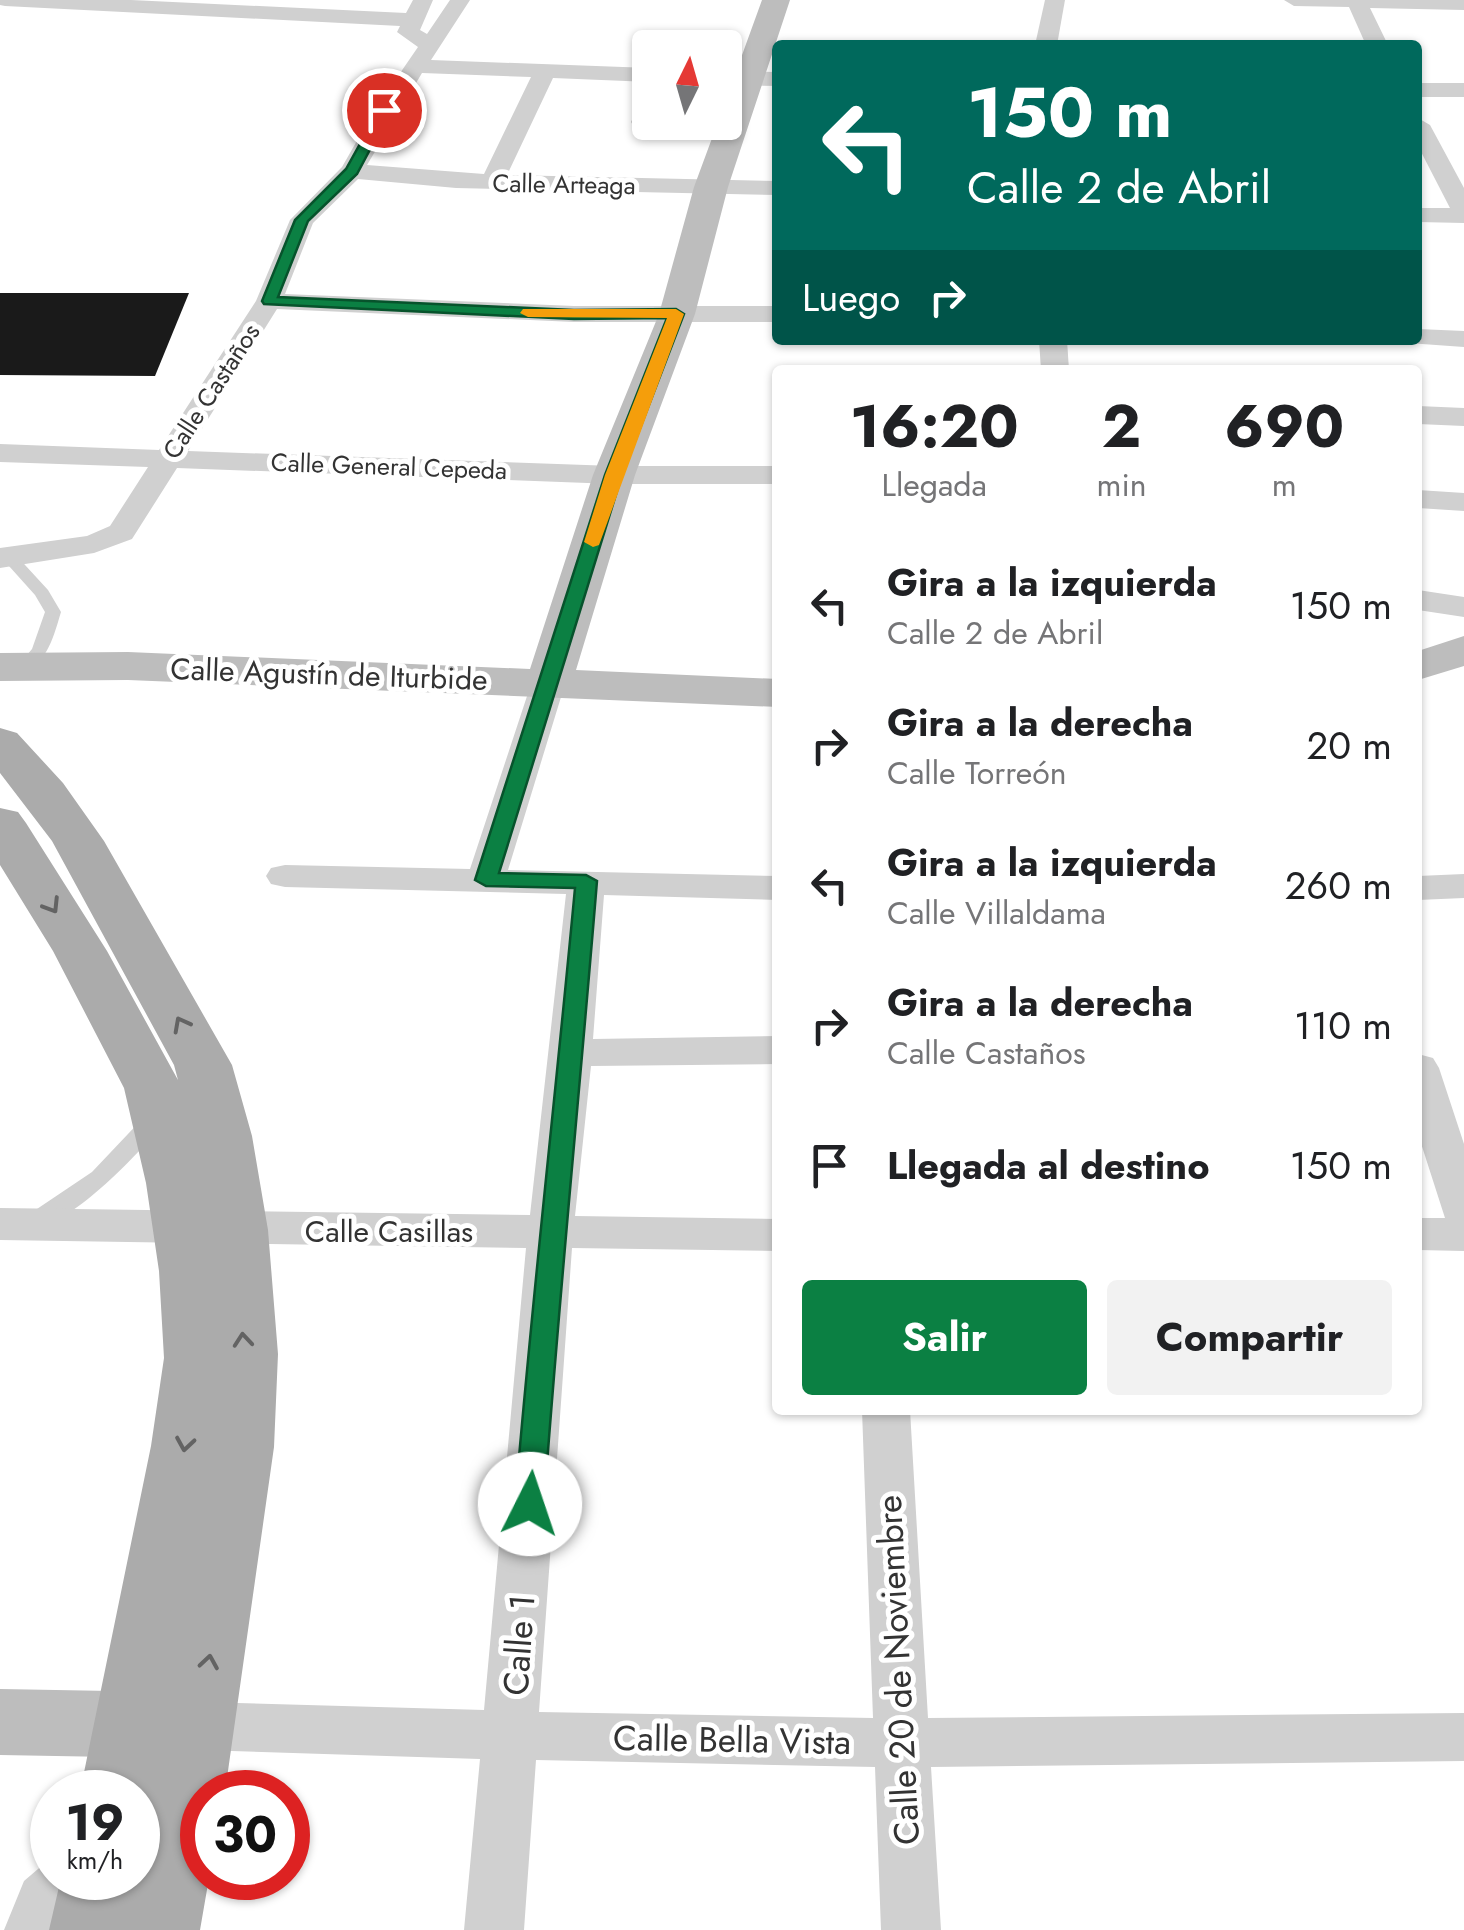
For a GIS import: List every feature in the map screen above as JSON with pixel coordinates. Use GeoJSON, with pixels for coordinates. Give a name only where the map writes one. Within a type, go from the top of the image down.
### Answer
{"type":"FeatureCollection","features":[{"type":"Feature","properties":{"kind":"main road"},"geometry":{"type":"LineString","coordinates":[[0,744],[45,794],[78,841],[203,1066],[222,1136],[210,1228]]}},
{"type":"Feature","properties":{"kind":"main road"},"geometry":{"type":"LineString","coordinates":[[0,823],[80,950],[153,1088],[210,1228],[245,1354],[240,1447],[150,1748],[158,1930]]}},
{"type":"Feature","properties":{"kind":"main road"},"geometry":{"type":"LineString","coordinates":[[90,1930],[96,1900]]}},
{"type":"Feature","properties":{"kind":"street"},"geometry":{"type":"LineString","coordinates":[[4,0],[417,10],[408,32],[423,56],[545,71],[632,75]]}},
{"type":"Feature","properties":{"kind":"street","name":"Calle Castaños"},"geometry":{"type":"LineString","coordinates":[[4,557],[94,544],[121,532],[269,301],[302,220],[352,171],[384,110],[460,0]]}},
{"type":"Feature","properties":{"kind":"street"},"geometry":{"type":"LineString","coordinates":[[486,880],[614,475],[676,314],[711,188],[776,0]]}},
{"type":"Feature","properties":{"kind":"street"},"geometry":{"type":"LineString","coordinates":[[1047,40],[1055,0]]}},
{"type":"Feature","properties":{"kind":"street"},"geometry":{"type":"LineString","coordinates":[[1294,0],[1464,4]]}},
{"type":"Feature","properties":{"kind":"street"},"geometry":{"type":"LineString","coordinates":[[49,19],[66,1]]}},
{"type":"Feature","properties":{"kind":"street"},"geometry":{"type":"LineString","coordinates":[[1356,1],[1375,40]]}},
{"type":"Feature","properties":{"kind":"street"},"geometry":{"type":"LineString","coordinates":[[492,182],[545,71]]}},
{"type":"Feature","properties":{"kind":"street"},"geometry":{"type":"LineString","coordinates":[[1422,90],[1464,90]]}},
{"type":"Feature","properties":{"kind":"street"},"geometry":{"type":"LineString","coordinates":[[1422,133],[1464,214],[1422,215]]}},
{"type":"Feature","properties":{"kind":"street","name":"Calle Arteaga"},"geometry":{"type":"LineString","coordinates":[[352,171],[492,182],[772,188]]}},
{"type":"Feature","properties":{"kind":"street"},"geometry":{"type":"LineString","coordinates":[[269,301],[574,314],[772,314]]}},
{"type":"Feature","properties":{"kind":"street"},"geometry":{"type":"LineString","coordinates":[[1422,336],[1464,339]]}},
{"type":"Feature","properties":{"kind":"street"},"geometry":{"type":"LineString","coordinates":[[1422,415],[1464,417]]}},
{"type":"Feature","properties":{"kind":"street","name":"Calle General Cepeda"},"geometry":{"type":"LineString","coordinates":[[0,453],[614,475],[772,476]]}},
{"type":"Feature","properties":{"kind":"street"},"geometry":{"type":"LineString","coordinates":[[1422,499],[1464,502]]}},
{"type":"Feature","properties":{"kind":"street"},"geometry":{"type":"LineString","coordinates":[[1422,601],[1464,607]]}},
{"type":"Feature","properties":{"kind":"street"},"geometry":{"type":"LineString","coordinates":[[1422,665],[1464,650]]}},
{"type":"Feature","properties":{"kind":"street","name":"Calle Agustín de Iturbide"},"geometry":{"type":"LineString","coordinates":[[13,667],[128,666],[772,693]]}},
{"type":"Feature","properties":{"kind":"street"},"geometry":{"type":"LineString","coordinates":[[285,876],[772,888]]}},
{"type":"Feature","properties":{"kind":"street","name":"Calle 1"},"geometry":{"type":"LineString","coordinates":[[494,1930],[550,1232],[586,881]]}},
{"type":"Feature","properties":{"kind":"street"},"geometry":{"type":"LineString","coordinates":[[1422,888],[1464,886]]}},
{"type":"Feature","properties":{"kind":"street"},"geometry":{"type":"LineString","coordinates":[[571,1053],[772,1050]]}},
{"type":"Feature","properties":{"kind":"street"},"geometry":{"type":"LineString","coordinates":[[1422,1081],[1464,1212]]}},
{"type":"Feature","properties":{"kind":"street","name":"Calle Casillas"},"geometry":{"type":"LineString","coordinates":[[14,1224],[772,1236]]}},
{"type":"Feature","properties":{"kind":"street"},"geometry":{"type":"LineString","coordinates":[[1422,1234],[1464,1235]]}},
{"type":"Feature","properties":{"kind":"street","name":"Calle 20 de Noviembre"},"geometry":{"type":"LineString","coordinates":[[886,1415],[911,1930]]}},
{"type":"Feature","properties":{"kind":"street","name":"Calle Bella Vista"},"geometry":{"type":"LineString","coordinates":[[0,1722],[150,1748],[512,1736],[1169,1744],[1464,1737]]}},
{"type":"Feature","properties":{"kind":"street"},"geometry":{"type":"LineString","coordinates":[[34,1930],[45,1900]]}},
{"type":"Feature","properties":{"kind":"lane"},"geometry":{"type":"LineString","coordinates":[[4,557],[42,593],[53,612],[40,650],[13,667]]}},
{"type":"Feature","properties":{"kind":"lane"},"geometry":{"type":"LineString","coordinates":[[14,1224],[92,1184],[141,1138],[160,1111]]}},
{"type":"Feature","properties":{"kind":"building"},"geometry":{"type":"Polygon","coordinates":[[[0,293],[189,293],[155,376],[0,375],[0,293]]]}},
{"type":"Feature","properties":{"kind":"slow traffic"},"geometry":{"type":"LineString","coordinates":[[528,313],[676,314],[614,475],[593,542]]}},
{"type":"Feature","properties":{"kind":"route"},"geometry":{"type":"LineString","coordinates":[[384,110],[352,171],[302,220],[269,301],[574,314],[676,314],[614,475],[486,880],[586,881],[566,1119],[550,1232],[530,1504]]}}]}
